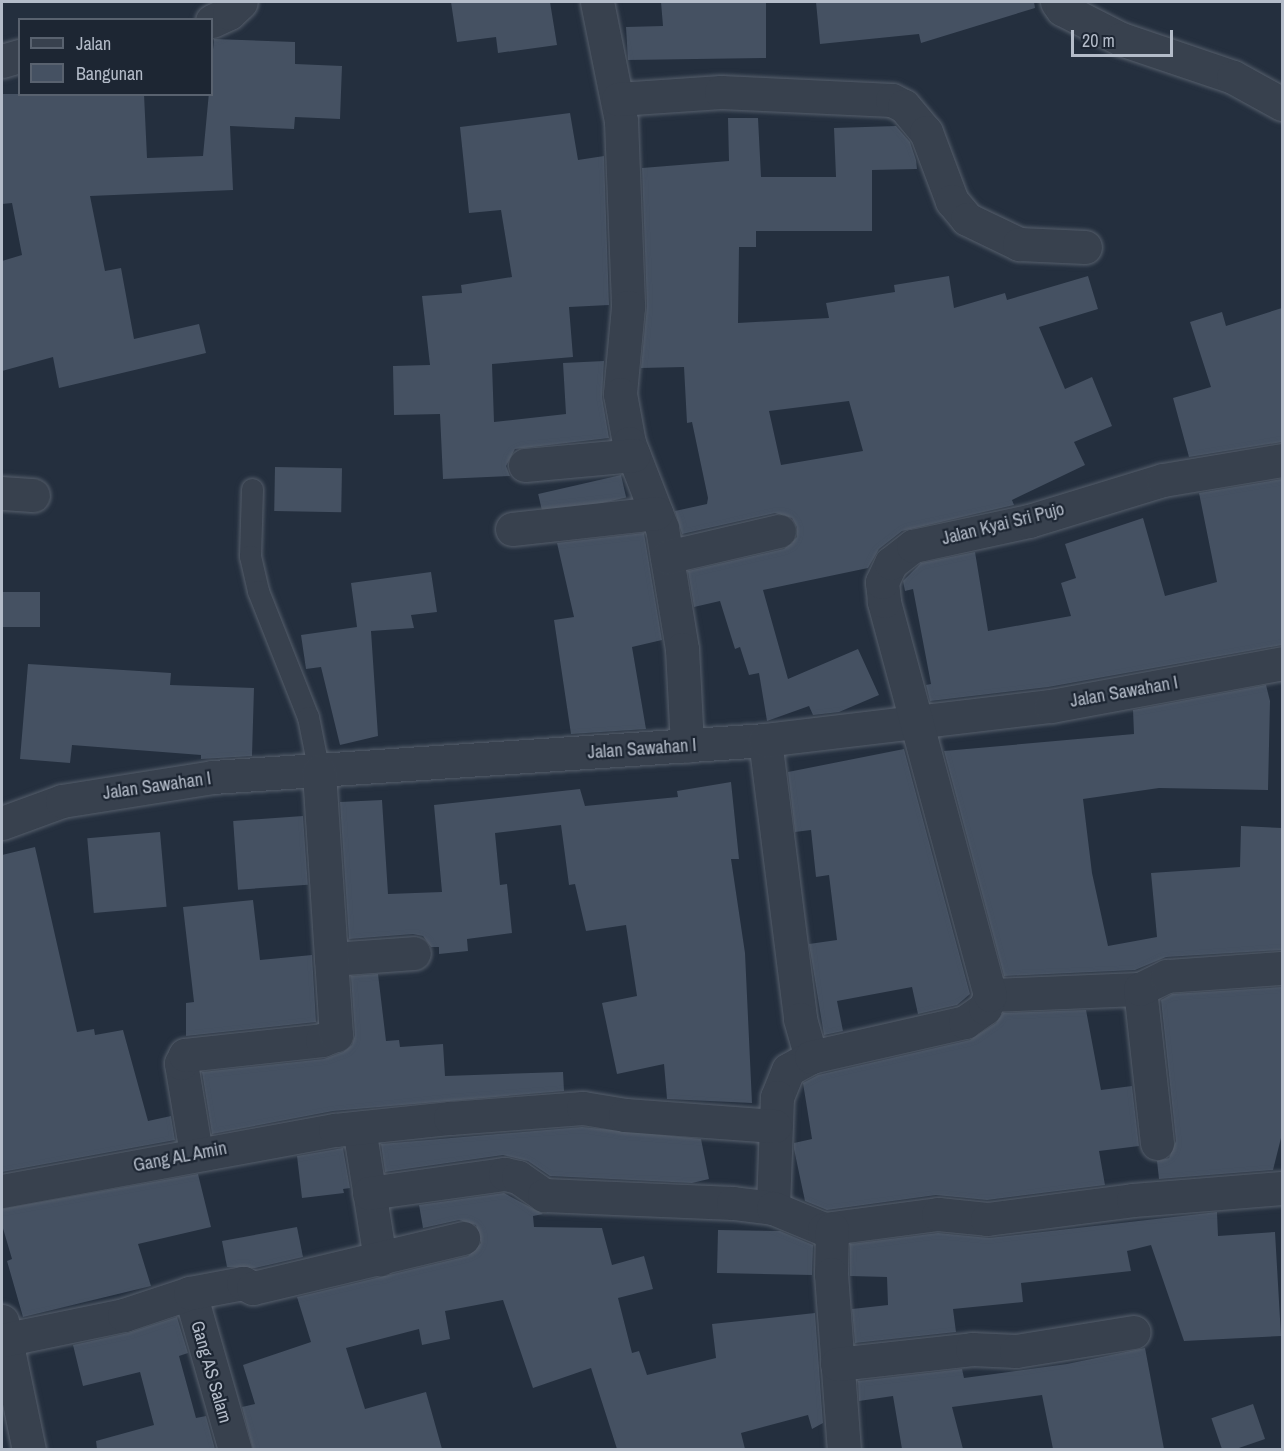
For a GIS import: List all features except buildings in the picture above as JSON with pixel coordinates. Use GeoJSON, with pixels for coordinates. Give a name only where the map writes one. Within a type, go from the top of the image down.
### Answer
{"type":"FeatureCollection","features":[{"type":"Feature","properties":{"kind":"street"},"geometry":{"type":"LineString","coordinates":[[213,21],[229,14],[241,2]]}},
{"type":"Feature","properties":{"kind":"street"},"geometry":{"type":"LineString","coordinates":[[597,2],[618,99],[628,307],[620,394],[634,455],[656,513],[667,557],[682,649],[687,746]]}},
{"type":"Feature","properties":{"kind":"street"},"geometry":{"type":"LineString","coordinates":[[1057,2],[1062,9],[1121,39],[1233,76],[1282,104]]}},
{"type":"Feature","properties":{"kind":"street"},"geometry":{"type":"LineString","coordinates":[[2,61],[18,57]]}},
{"type":"Feature","properties":{"kind":"street"},"geometry":{"type":"LineString","coordinates":[[618,99],[721,92],[891,100],[904,106],[926,132],[952,201],[967,219],[1019,244],[1085,247]]}},
{"type":"Feature","properties":{"kind":"street"},"geometry":{"type":"LineString","coordinates":[[525,465],[634,455]]}},
{"type":"Feature","properties":{"kind":"street","name":"Jalan Kyai Sri Pujo"},"geometry":{"type":"LineString","coordinates":[[990,994],[915,724],[882,592],[885,573],[901,553],[913,546],[1029,521],[1164,480],[1282,460]]}},
{"type":"Feature","properties":{"kind":"street"},"geometry":{"type":"LineString","coordinates":[[512,530],[656,513]]}},
{"type":"Feature","properties":{"kind":"street"},"geometry":{"type":"LineString","coordinates":[[667,557],[779,531]]}},
{"type":"Feature","properties":{"kind":"street","name":"Jalan Sawahan I"},"geometry":{"type":"LineString","coordinates":[[2,823],[62,801],[119,790],[213,777],[319,772],[765,740],[915,724],[1051,706],[1282,663]]}},
{"type":"Feature","properties":{"kind":"street"},"geometry":{"type":"LineString","coordinates":[[765,740],[800,1019],[811,1057]]}},
{"type":"Feature","properties":{"kind":"street"},"geometry":{"type":"LineString","coordinates":[[196,1153],[181,1063],[185,1055],[332,1038],[337,1029],[319,772]]}},
{"type":"Feature","properties":{"kind":"street"},"geometry":{"type":"LineString","coordinates":[[331,959],[414,953]]}},
{"type":"Feature","properties":{"kind":"street"},"geometry":{"type":"LineString","coordinates":[[773,1208],[775,1126],[783,1078],[788,1070],[811,1057],[965,1022],[985,1008],[990,994],[1140,989],[1167,976],[1282,968]]}},
{"type":"Feature","properties":{"kind":"street"},"geometry":{"type":"LineString","coordinates":[[1140,989],[1157,1143]]}},
{"type":"Feature","properties":{"kind":"street","name":"Gang AL Amin"},"geometry":{"type":"LineString","coordinates":[[2,1191],[196,1153],[359,1128],[583,1108],[625,1115],[775,1126]]}},
{"type":"Feature","properties":{"kind":"street"},"geometry":{"type":"LineString","coordinates":[[359,1128],[380,1259]]}},
{"type":"Feature","properties":{"kind":"street"},"geometry":{"type":"LineString","coordinates":[[369,1193],[505,1174],[518,1177],[544,1195],[733,1203],[773,1208],[815,1227],[832,1229],[938,1214],[987,1219],[1133,1200],[1282,1188]]}},
{"type":"Feature","properties":{"kind":"street"},"geometry":{"type":"LineString","coordinates":[[832,1229],[837,1364],[844,1449]]}},
{"type":"Feature","properties":{"kind":"street"},"geometry":{"type":"LineString","coordinates":[[29,1449],[2,1330],[124,1315],[190,1293],[243,1283],[253,1288],[463,1238]]}},
{"type":"Feature","properties":{"kind":"street","name":"Gang AS Salam"},"geometry":{"type":"LineString","coordinates":[[190,1293],[235,1449]]}},
{"type":"Feature","properties":{"kind":"street"},"geometry":{"type":"LineString","coordinates":[[837,1364],[972,1348],[1016,1351],[1133,1332]]}},
{"type":"Feature","properties":{"kind":"lane"},"geometry":{"type":"LineString","coordinates":[[252,489],[250,556],[258,591],[308,717],[319,772]]}}]}
